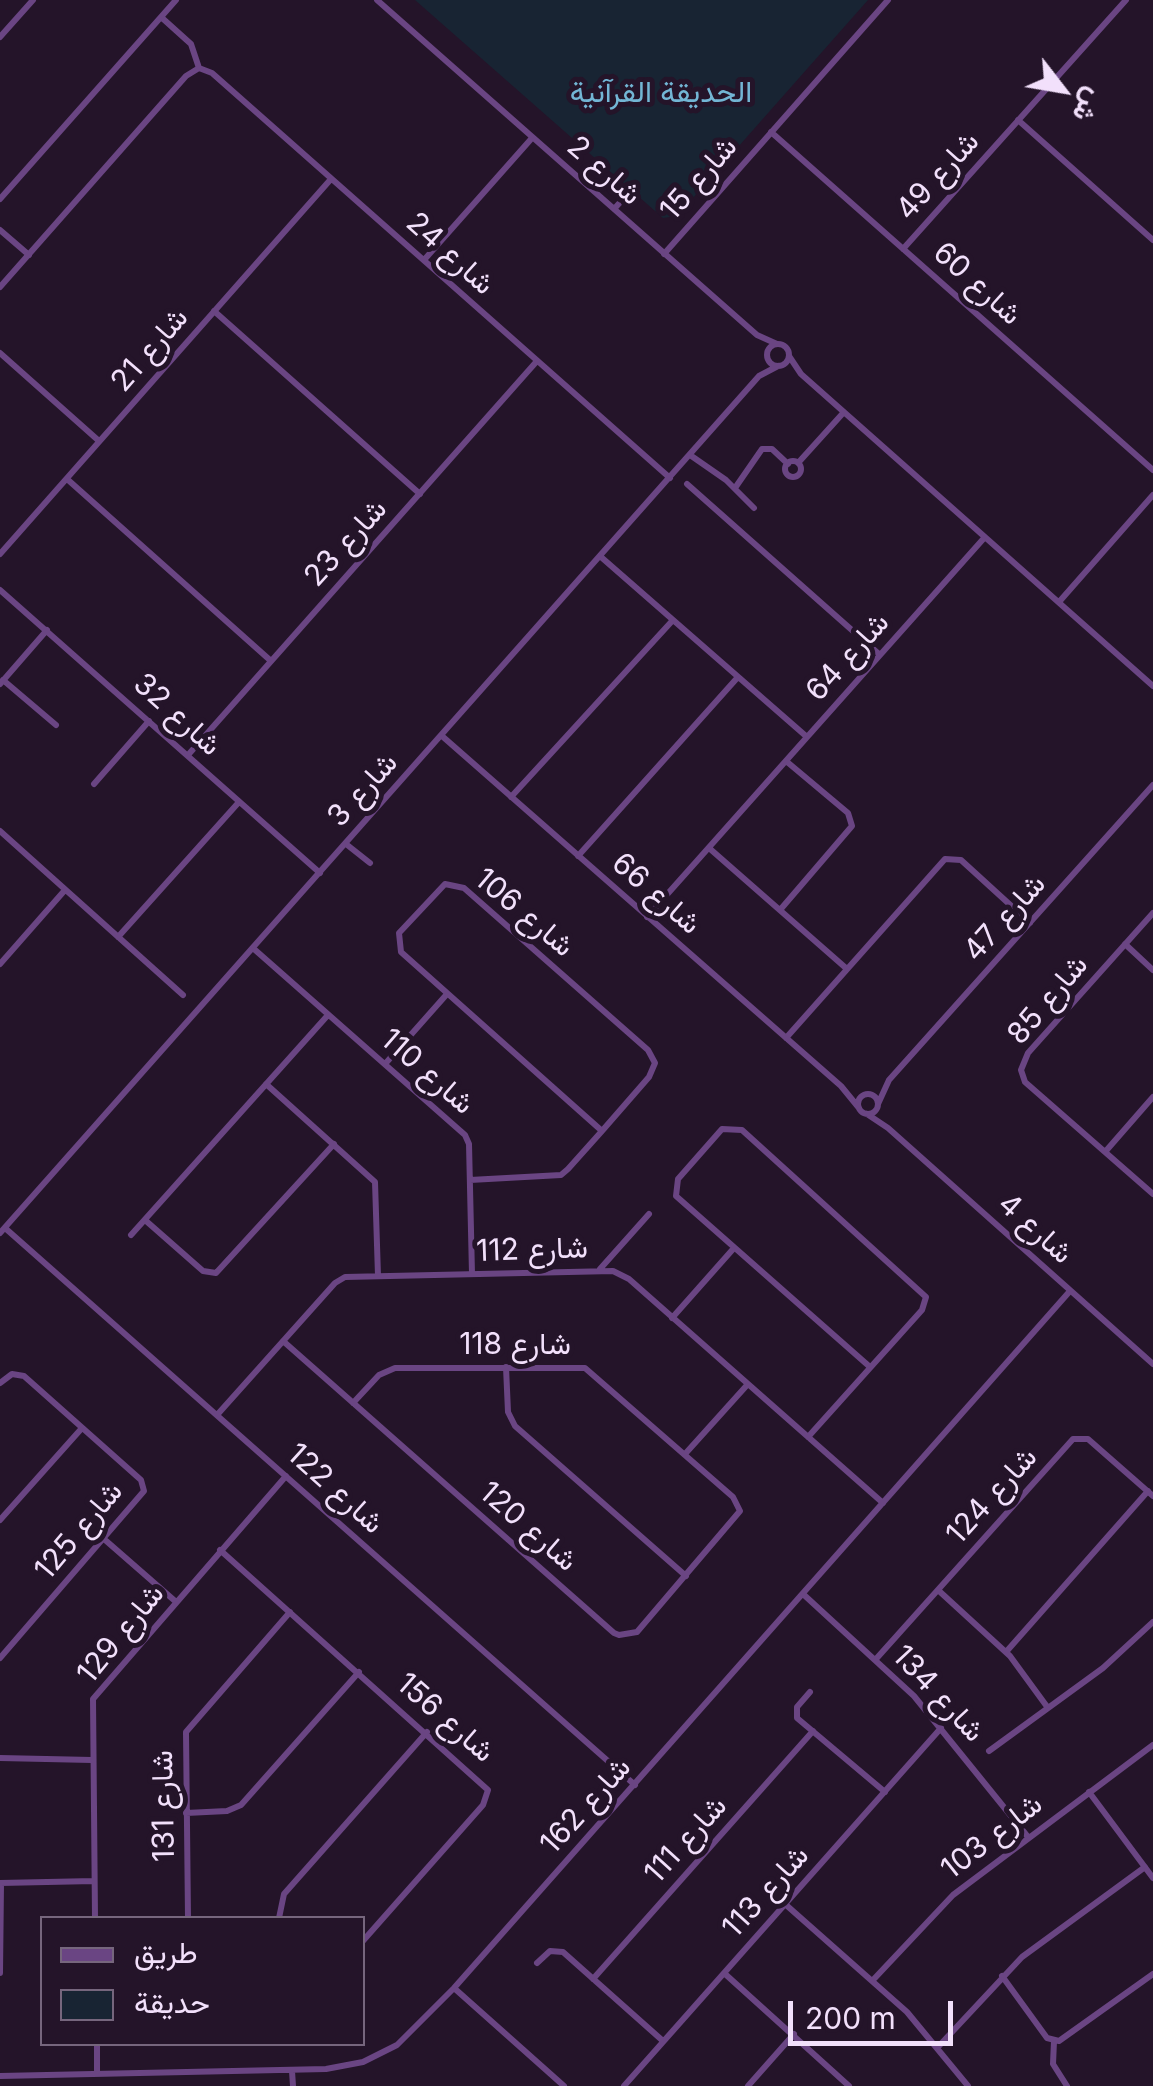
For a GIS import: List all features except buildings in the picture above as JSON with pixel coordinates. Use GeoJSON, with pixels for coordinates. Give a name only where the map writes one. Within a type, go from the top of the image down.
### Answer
{"type":"FeatureCollection","features":[{"type":"Feature","properties":{"kind":"street"},"geometry":{"type":"LineString","coordinates":[[0,37],[32,0]]}},
{"type":"Feature","properties":{"kind":"street"},"geometry":{"type":"LineString","coordinates":[[0,199],[176,0]]}},
{"type":"Feature","properties":{"kind":"street","name":"شارع 2"},"geometry":{"type":"LineString","coordinates":[[376,0],[757,335],[785,347],[789,356]]}},
{"type":"Feature","properties":{"kind":"street","name":"شارع 15"},"geometry":{"type":"LineString","coordinates":[[664,254],[888,0]]}},
{"type":"Feature","properties":{"kind":"street","name":"شارع 49"},"geometry":{"type":"LineString","coordinates":[[904,249],[1126,0]]}},
{"type":"Feature","properties":{"kind":"street"},"geometry":{"type":"LineString","coordinates":[[0,287],[186,76],[199,68],[191,44],[161,17]]}},
{"type":"Feature","properties":{"kind":"street"},"geometry":{"type":"LineString","coordinates":[[425,43],[433,33]]}},
{"type":"Feature","properties":{"kind":"street","name":"شارع 24"},"geometry":{"type":"LineString","coordinates":[[199,68],[212,73],[670,478]]}},
{"type":"Feature","properties":{"kind":"street"},"geometry":{"type":"LineString","coordinates":[[1018,120],[1153,240]]}},
{"type":"Feature","properties":{"kind":"street","name":"شارع 60"},"geometry":{"type":"LineString","coordinates":[[771,132],[1153,470]]}},
{"type":"Feature","properties":{"kind":"street"},"geometry":{"type":"LineString","coordinates":[[423,260],[532,138]]}},
{"type":"Feature","properties":{"kind":"street","name":"شارع 21"},"geometry":{"type":"LineString","coordinates":[[0,553],[331,179]]}},
{"type":"Feature","properties":{"kind":"street"},"geometry":{"type":"LineString","coordinates":[[614,209],[625,197]]}},
{"type":"Feature","properties":{"kind":"street"},"geometry":{"type":"LineString","coordinates":[[1146,234],[1153,226]]}},
{"type":"Feature","properties":{"kind":"street"},"geometry":{"type":"LineString","coordinates":[[0,230],[29,255]]}},
{"type":"Feature","properties":{"kind":"street"},"geometry":{"type":"LineString","coordinates":[[214,311],[420,494]]}},
{"type":"Feature","properties":{"kind":"street","name":"شارع 2"},"geometry":{"type":"LineString","coordinates":[[757,335],[780,366]]}},
{"type":"Feature","properties":{"kind":"street","name":"شارع 3"},"geometry":{"type":"LineString","coordinates":[[2,1230],[670,478],[759,376],[776,344]]}},
{"type":"Feature","properties":{"kind":"street"},"geometry":{"type":"LineString","coordinates":[[0,352],[100,441]]}},
{"type":"Feature","properties":{"kind":"street"},"geometry":{"type":"LineString","coordinates":[[800,374],[780,366],[789,356],[800,374],[1153,686]]}},
{"type":"Feature","properties":{"kind":"street","name":"شارع 23"},"geometry":{"type":"LineString","coordinates":[[188,755],[537,361]]}},
{"type":"Feature","properties":{"kind":"street","name":"شارع 3"},"geometry":{"type":"LineString","coordinates":[[759,376],[780,366]]}},
{"type":"Feature","properties":{"kind":"street"},"geometry":{"type":"LineString","coordinates":[[798,464],[844,412]]}},
{"type":"Feature","properties":{"kind":"street"},"geometry":{"type":"LineString","coordinates":[[735,488],[762,449],[772,449],[788,464]]}},
{"type":"Feature","properties":{"kind":"street"},"geometry":{"type":"LineString","coordinates":[[690,455],[735,488],[754,508]]}},
{"type":"Feature","properties":{"kind":"street"},"geometry":{"type":"LineString","coordinates":[[792,460],[803,469],[794,478],[785,470],[788,464],[792,460]]}},
{"type":"Feature","properties":{"kind":"street"},"geometry":{"type":"LineString","coordinates":[[66,478],[272,661]]}},
{"type":"Feature","properties":{"kind":"street"},"geometry":{"type":"LineString","coordinates":[[687,484],[880,655]]}},
{"type":"Feature","properties":{"kind":"street"},"geometry":{"type":"LineString","coordinates":[[1058,602],[1153,495]]}},
{"type":"Feature","properties":{"kind":"street","name":"شارع 64"},"geometry":{"type":"LineString","coordinates":[[601,556],[807,738],[984,537]]}},
{"type":"Feature","properties":{"kind":"street","name":"شارع 32"},"geometry":{"type":"LineString","coordinates":[[1,589],[320,873]]}},
{"type":"Feature","properties":{"kind":"street"},"geometry":{"type":"LineString","coordinates":[[510,797],[673,620]]}},
{"type":"Feature","properties":{"kind":"street"},"geometry":{"type":"LineString","coordinates":[[47,630],[2,682],[56,725]]}},
{"type":"Feature","properties":{"kind":"street"},"geometry":{"type":"LineString","coordinates":[[578,856],[738,677]]}},
{"type":"Feature","properties":{"kind":"street"},"geometry":{"type":"LineString","coordinates":[[94,784],[150,721]]}},
{"type":"Feature","properties":{"kind":"street","name":"شارع 66"},"geometry":{"type":"LineString","coordinates":[[442,736],[841,1086],[867,1114]]}},
{"type":"Feature","properties":{"kind":"street"},"geometry":{"type":"LineString","coordinates":[[647,917],[807,738]]}},
{"type":"Feature","properties":{"kind":"street"},"geometry":{"type":"LineString","coordinates":[[780,910],[842,839],[852,822],[786,761]]}},
{"type":"Feature","properties":{"kind":"street","name":"شارع 47"},"geometry":{"type":"LineString","coordinates":[[867,1094],[889,1080],[1153,785]]}},
{"type":"Feature","properties":{"kind":"street"},"geometry":{"type":"LineString","coordinates":[[118,936],[239,802]]}},
{"type":"Feature","properties":{"kind":"street"},"geometry":{"type":"LineString","coordinates":[[0,832],[183,994]]}},
{"type":"Feature","properties":{"kind":"street"},"geometry":{"type":"LineString","coordinates":[[346,844],[370,863]]}},
{"type":"Feature","properties":{"kind":"street"},"geometry":{"type":"LineString","coordinates":[[709,848],[847,969]]}},
{"type":"Feature","properties":{"kind":"street"},"geometry":{"type":"LineString","coordinates":[[786,1038],[950,857],[966,866],[1030,923]]}},
{"type":"Feature","properties":{"kind":"street","name":"شارع 106"},"geometry":{"type":"LineString","coordinates":[[453,882],[648,1050],[654,1063],[652,1073],[602,1131],[447,994],[400,952],[397,938],[441,886],[453,882]]}},
{"type":"Feature","properties":{"kind":"street"},"geometry":{"type":"LineString","coordinates":[[0,964],[65,890]]}},
{"type":"Feature","properties":{"kind":"street","name":"شارع 85"},"geometry":{"type":"LineString","coordinates":[[1153,913],[1028,1053],[1021,1070],[1025,1082],[1153,1194]]}},
{"type":"Feature","properties":{"kind":"street"},"geometry":{"type":"LineString","coordinates":[[1125,944],[1153,970]]}},
{"type":"Feature","properties":{"kind":"street","name":"شارع 110"},"geometry":{"type":"LineString","coordinates":[[254,949],[465,1134],[472,1274]]}},
{"type":"Feature","properties":{"kind":"street"},"geometry":{"type":"LineString","coordinates":[[385,1064],[447,994]]}},
{"type":"Feature","properties":{"kind":"street"},"geometry":{"type":"LineString","coordinates":[[131,1236],[328,1014]]}},
{"type":"Feature","properties":{"kind":"street","name":"شارع 47"},"geometry":{"type":"LineString","coordinates":[[878,1104],[889,1080]]}},
{"type":"Feature","properties":{"kind":"street"},"geometry":{"type":"LineString","coordinates":[[266,1084],[374,1182],[378,1276]]}},
{"type":"Feature","properties":{"kind":"street","name":"شارع 66"},"geometry":{"type":"LineString","coordinates":[[841,1086],[867,1094]]}},
{"type":"Feature","properties":{"kind":"street"},"geometry":{"type":"LineString","coordinates":[[859,1108],[867,1094],[878,1104],[867,1114]]}},
{"type":"Feature","properties":{"kind":"street"},"geometry":{"type":"LineString","coordinates":[[1104,1152],[1153,1097]]}},
{"type":"Feature","properties":{"kind":"street","name":"شارع 4"},"geometry":{"type":"LineString","coordinates":[[878,1104],[888,1128]]}},
{"type":"Feature","properties":{"kind":"street","name":"شارع 4"},"geometry":{"type":"LineString","coordinates":[[867,1114],[888,1128],[1153,1364]]}},
{"type":"Feature","properties":{"kind":"street"},"geometry":{"type":"LineString","coordinates":[[808,1437],[870,1368],[916,1315],[926,1297],[730,1126],[682,1174],[674,1189],[684,1203],[870,1368]]}},
{"type":"Feature","properties":{"kind":"street"},"geometry":{"type":"LineString","coordinates":[[470,1180],[557,1177],[602,1131]]}},
{"type":"Feature","properties":{"kind":"street"},"geometry":{"type":"LineString","coordinates":[[146,1220],[203,1271],[216,1273],[334,1144]]}},
{"type":"Feature","properties":{"kind":"street"},"geometry":{"type":"LineString","coordinates":[[597,1270],[616,1256],[649,1214]]}},
{"type":"Feature","properties":{"kind":"street","name":"شارع 122"},"geometry":{"type":"LineString","coordinates":[[2,1230],[635,1785]]}},
{"type":"Feature","properties":{"kind":"street"},"geometry":{"type":"LineString","coordinates":[[672,1318],[734,1248]]}},
{"type":"Feature","properties":{"kind":"street"},"geometry":{"type":"LineString","coordinates":[[616,1256],[621,1274]]}},
{"type":"Feature","properties":{"kind":"street","name":"شارع 112"},"geometry":{"type":"LineString","coordinates":[[217,1416],[340,1280],[597,1270],[621,1274],[883,1503]]}},
{"type":"Feature","properties":{"kind":"street","name":"شارع 162"},"geometry":{"type":"LineString","coordinates":[[0,2076],[345,2067],[380,2055],[412,2034],[1070,1291]]}},
{"type":"Feature","properties":{"kind":"street","name":"شارع 120"},"geometry":{"type":"LineString","coordinates":[[283,1342],[614,1633],[625,1636],[636,1632],[734,1521]]}},
{"type":"Feature","properties":{"kind":"street"},"geometry":{"type":"LineString","coordinates":[[506,1367],[508,1412],[515,1426],[686,1576]]}},
{"type":"Feature","properties":{"kind":"street","name":"شارع 118"},"geometry":{"type":"LineString","coordinates":[[353,1403],[390,1370],[585,1368],[738,1500],[740,1511],[734,1521]]}},
{"type":"Feature","properties":{"kind":"street","name":"شارع 125"},"geometry":{"type":"LineString","coordinates":[[0,1383],[12,1374],[24,1376],[144,1485],[142,1497],[0,1658]]}},
{"type":"Feature","properties":{"kind":"street"},"geometry":{"type":"LineString","coordinates":[[685,1454],[748,1384]]}},
{"type":"Feature","properties":{"kind":"street"},"geometry":{"type":"LineString","coordinates":[[0,1520],[82,1428]]}},
{"type":"Feature","properties":{"kind":"street","name":"شارع 124"},"geometry":{"type":"LineString","coordinates":[[876,1660],[1073,1439],[1088,1438],[1150,1494]]}},
{"type":"Feature","properties":{"kind":"street","name":"شارع 129"},"geometry":{"type":"LineString","coordinates":[[95,1916],[91,1711],[99,1688],[286,1476]]}},
{"type":"Feature","properties":{"kind":"street"},"geometry":{"type":"LineString","coordinates":[[1006,1652],[1150,1494]]}},
{"type":"Feature","properties":{"kind":"street"},"geometry":{"type":"LineString","coordinates":[[104,1539],[175,1601]]}},
{"type":"Feature","properties":{"kind":"street","name":"شارع 156"},"geometry":{"type":"LineString","coordinates":[[220,1550],[486,1784],[488,1795],[365,1938]]}},
{"type":"Feature","properties":{"kind":"street"},"geometry":{"type":"LineString","coordinates":[[938,1590],[1006,1652],[1048,1708]]}},
{"type":"Feature","properties":{"kind":"street","name":"شارع 134"},"geometry":{"type":"LineString","coordinates":[[803,1594],[876,1660],[941,1728],[1028,1837]]}},
{"type":"Feature","properties":{"kind":"street","name":"شارع 131"},"geometry":{"type":"LineString","coordinates":[[188,1916],[186,1732],[290,1612]]}},
{"type":"Feature","properties":{"kind":"street"},"geometry":{"type":"LineString","coordinates":[[988,1750],[1116,1657],[1153,1622]]}},
{"type":"Feature","properties":{"kind":"street"},"geometry":{"type":"LineString","coordinates":[[186,1813],[227,1811],[241,1804],[359,1672]]}},
{"type":"Feature","properties":{"kind":"street"},"geometry":{"type":"LineString","coordinates":[[810,1692],[796,1715],[884,1792]]}},
{"type":"Feature","properties":{"kind":"street","name":"شارع 113"},"geometry":{"type":"LineString","coordinates":[[624,2086],[941,1728]]}},
{"type":"Feature","properties":{"kind":"street","name":"شارع 111"},"geometry":{"type":"LineString","coordinates":[[593,1979],[812,1731]]}},
{"type":"Feature","properties":{"kind":"street"},"geometry":{"type":"LineString","coordinates":[[279,1916],[284,1894],[427,1732]]}},
{"type":"Feature","properties":{"kind":"street","name":"شارع 103"},"geometry":{"type":"LineString","coordinates":[[873,1980],[946,1902],[1153,1745]]}},
{"type":"Feature","properties":{"kind":"street"},"geometry":{"type":"LineString","coordinates":[[0,1758],[92,1760]]}},
{"type":"Feature","properties":{"kind":"street"},"geometry":{"type":"LineString","coordinates":[[1090,1792],[1153,1878]]}},
{"type":"Feature","properties":{"kind":"street"},"geometry":{"type":"LineString","coordinates":[[938,2047],[1002,1976],[1144,1867]]}},
{"type":"Feature","properties":{"kind":"street"},"geometry":{"type":"LineString","coordinates":[[0,1973],[0,1883],[94,1882]]}},
{"type":"Feature","properties":{"kind":"street"},"geometry":{"type":"LineString","coordinates":[[785,1904],[873,1980],[938,2047],[968,2086]]}},
{"type":"Feature","properties":{"kind":"street"},"geometry":{"type":"LineString","coordinates":[[537,1964],[550,1952],[559,1950],[664,2041]]}},
{"type":"Feature","properties":{"kind":"street"},"geometry":{"type":"LineString","coordinates":[[724,1973],[848,2086]]}},
{"type":"Feature","properties":{"kind":"street"},"geometry":{"type":"LineString","coordinates":[[1054,2041],[1067,2038],[1153,1974]]}},
{"type":"Feature","properties":{"kind":"street"},"geometry":{"type":"LineString","coordinates":[[1002,1976],[1054,2041],[1052,2064],[1067,2086]]}},
{"type":"Feature","properties":{"kind":"street"},"geometry":{"type":"LineString","coordinates":[[454,1988],[564,2086]]}},
{"type":"Feature","properties":{"kind":"street"},"geometry":{"type":"LineString","coordinates":[[748,2086],[794,2034]]}},
{"type":"Feature","properties":{"kind":"street"},"geometry":{"type":"LineString","coordinates":[[97,2046],[97,2074]]}},
{"type":"Feature","properties":{"kind":"street"},"geometry":{"type":"LineString","coordinates":[[292,2071],[293,2086]]}},
{"type":"Feature","properties":{"kind":"green space","name":"الحديقة القرآنية"},"geometry":{"type":"Polygon","coordinates":[[[415,0],[868,0],[677,216],[663,218],[415,0]]]}}]}
